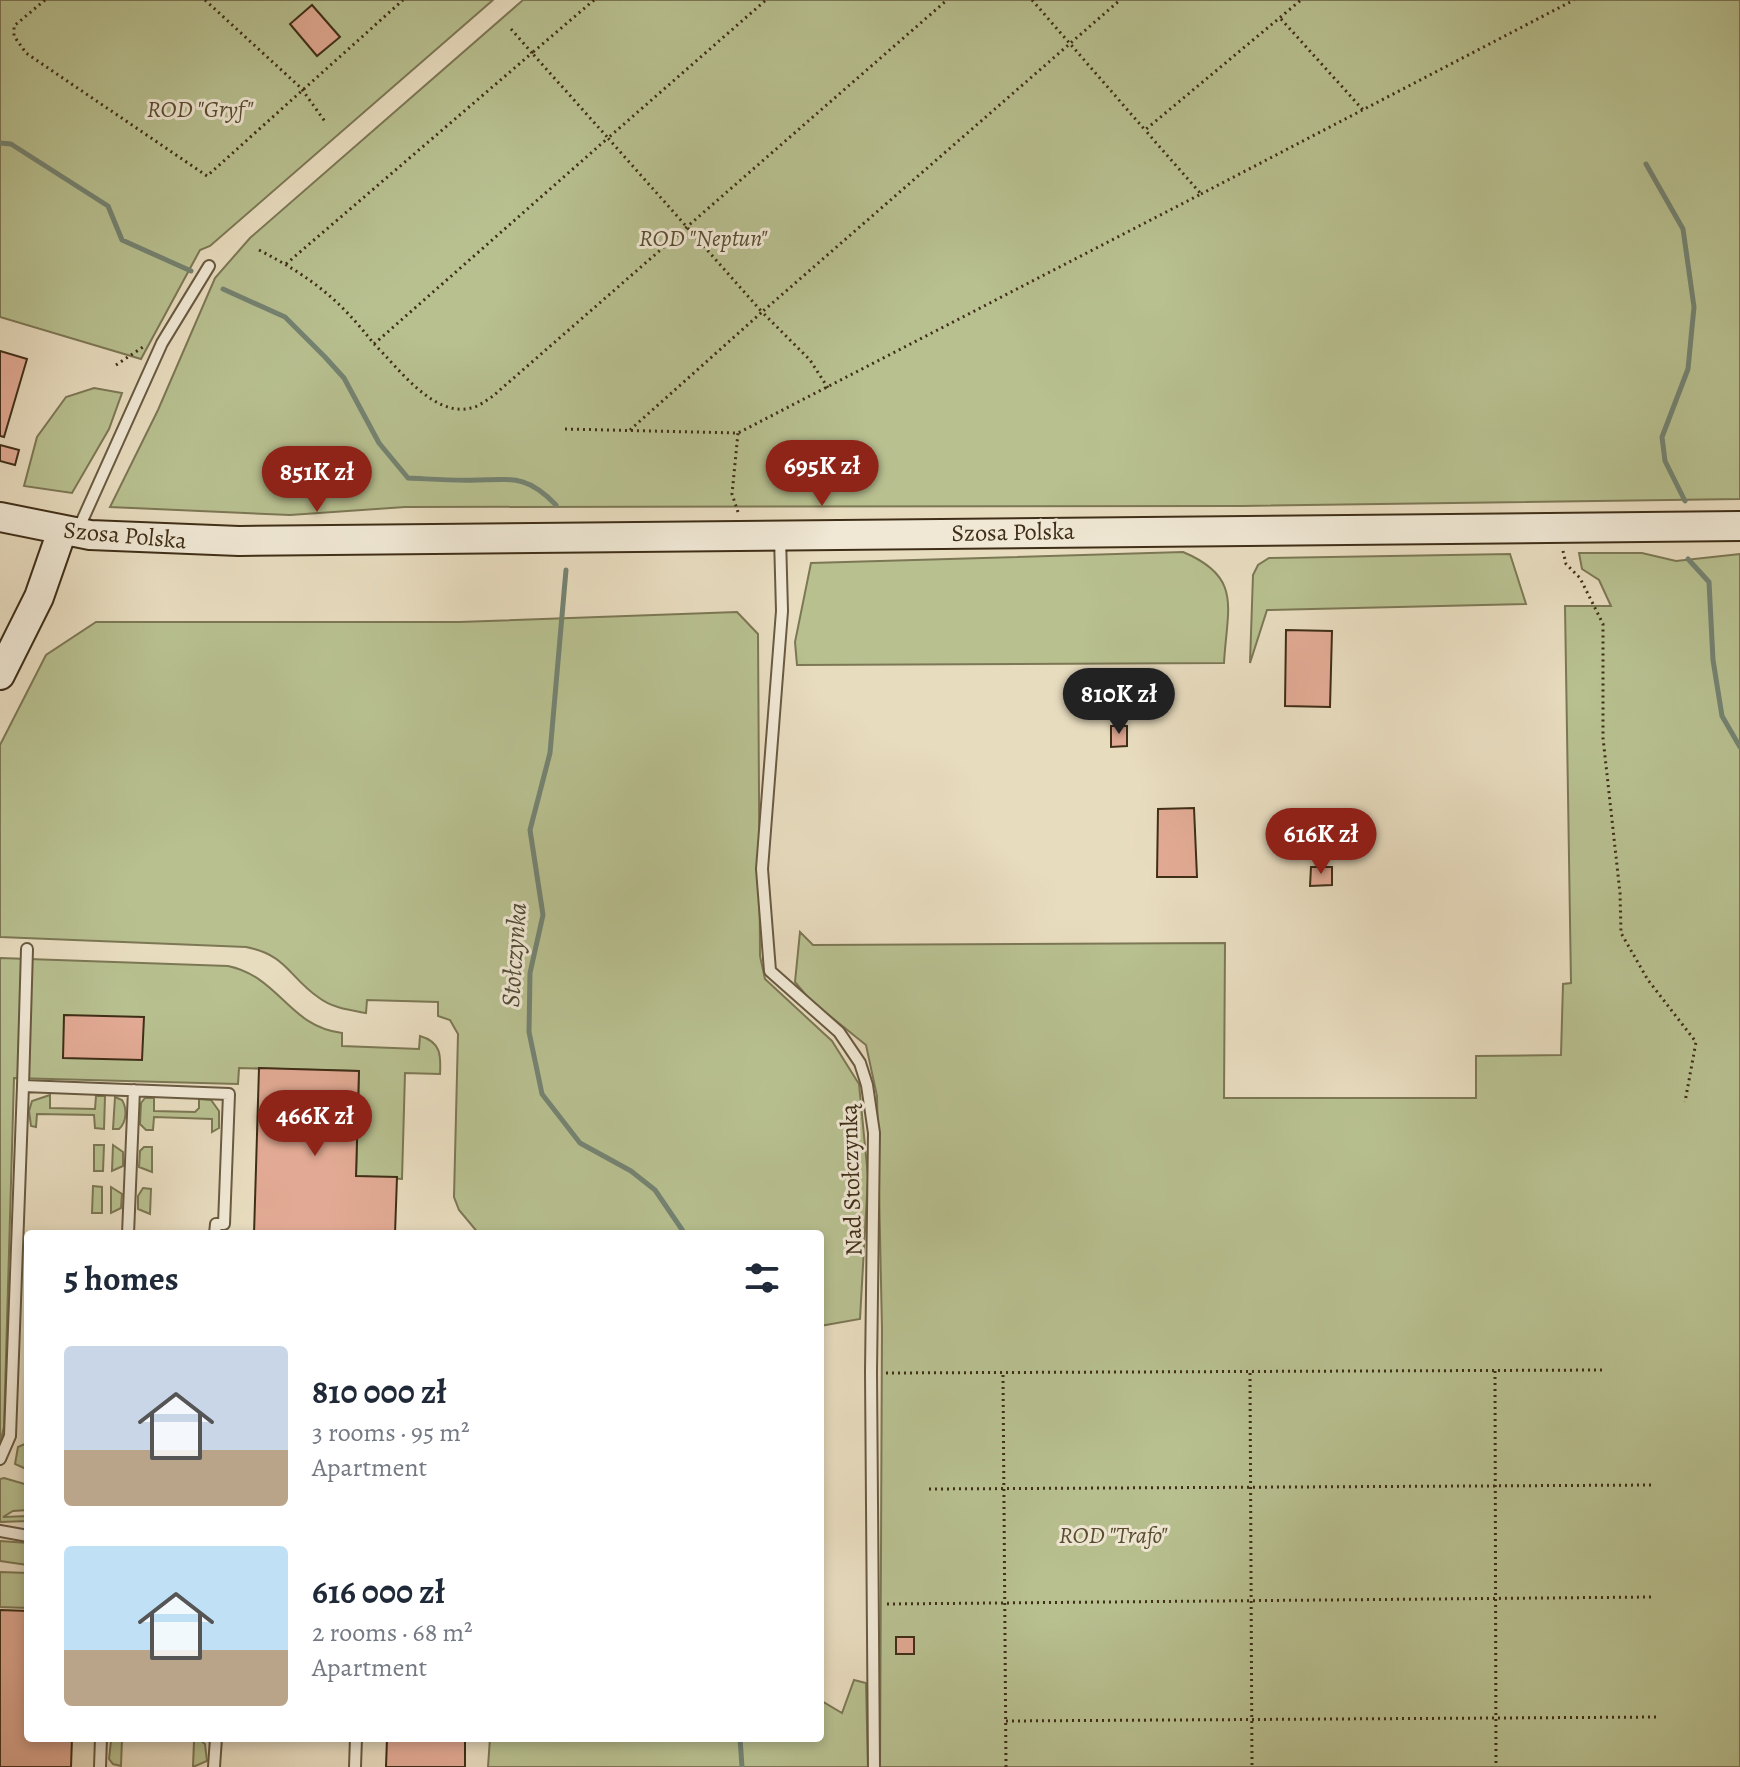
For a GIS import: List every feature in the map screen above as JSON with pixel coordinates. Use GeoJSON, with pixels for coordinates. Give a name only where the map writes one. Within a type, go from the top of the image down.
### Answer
{"type":"FeatureCollection","features":[{"type":"Feature","properties":{"kind":"street","name":"Szosa Polska"},"geometry":{"type":"LineString","coordinates":[[0,517],[69,532],[224,541],[1740,526]]}},
{"type":"Feature","properties":{"kind":"street"},"geometry":{"type":"LineString","coordinates":[[0,675],[69,532]]}},
{"type":"Feature","properties":{"kind":"lane"},"geometry":{"type":"LineString","coordinates":[[69,532],[162,343],[209,266]]}},
{"type":"Feature","properties":{"kind":"lane","name":"Nad Stołczynką"},"geometry":{"type":"LineString","coordinates":[[780,535],[782,611],[762,869],[770,971],[839,1032],[860,1063],[867,1085],[874,1133],[871,1372],[874,1767]]}},
{"type":"Feature","properties":{"kind":"lane"},"geometry":{"type":"LineString","coordinates":[[0,1459],[10,1436],[27,949]]}},
{"type":"Feature","properties":{"kind":"lane"},"geometry":{"type":"LineString","coordinates":[[23,1086],[229,1094],[224,1224],[216,1224],[215,1230]]}},
{"type":"Feature","properties":{"kind":"lane"},"geometry":{"type":"LineString","coordinates":[[128,1230],[134,1090]]}},
{"type":"Feature","properties":{"kind":"lane"},"geometry":{"type":"LineString","coordinates":[[1,1531],[24,1529]]}},
{"type":"Feature","properties":{"kind":"lane"},"geometry":{"type":"LineString","coordinates":[[1,1531],[24,1535]]}},
{"type":"Feature","properties":{"kind":"lane"},"geometry":{"type":"LineString","coordinates":[[100,1767],[101,1742]]}},
{"type":"Feature","properties":{"kind":"lane"},"geometry":{"type":"LineString","coordinates":[[214,1767],[216,1742]]}},
{"type":"Feature","properties":{"kind":"lane"},"geometry":{"type":"LineString","coordinates":[[355,1767],[356,1742]]}},
{"type":"Feature","properties":{"kind":"path"},"geometry":{"type":"LineString","coordinates":[[45,0],[14,26],[14,36],[26,53],[207,176],[301,88],[403,0]]}},
{"type":"Feature","properties":{"kind":"path"},"geometry":{"type":"LineString","coordinates":[[205,0],[301,88],[326,123]]}},
{"type":"Feature","properties":{"kind":"path"},"geometry":{"type":"LineString","coordinates":[[286,264],[594,0]]}},
{"type":"Feature","properties":{"kind":"path"},"geometry":{"type":"LineString","coordinates":[[374,344],[766,0]]}},
{"type":"Feature","properties":{"kind":"path"},"geometry":{"type":"LineString","coordinates":[[259,250],[286,264],[341,303],[374,344],[428,397],[450,407],[470,409],[493,396],[685,225],[947,0]]}},
{"type":"Feature","properties":{"kind":"path"},"geometry":{"type":"LineString","coordinates":[[1032,0],[1201,194]]}},
{"type":"Feature","properties":{"kind":"path"},"geometry":{"type":"LineString","coordinates":[[630,430],[1120,0]]}},
{"type":"Feature","properties":{"kind":"path"},"geometry":{"type":"LineString","coordinates":[[1145,130],[1301,0]]}},
{"type":"Feature","properties":{"kind":"path"},"geometry":{"type":"LineString","coordinates":[[565,429],[738,433],[1574,0]]}},
{"type":"Feature","properties":{"kind":"path"},"geometry":{"type":"LineString","coordinates":[[1280,19],[1364,111]]}},
{"type":"Feature","properties":{"kind":"path"},"geometry":{"type":"LineString","coordinates":[[511,29],[762,312],[810,360],[828,388]]}},
{"type":"Feature","properties":{"kind":"path"},"geometry":{"type":"LineString","coordinates":[[116,365],[145,345],[162,343]]}},
{"type":"Feature","properties":{"kind":"path"},"geometry":{"type":"LineString","coordinates":[[738,433],[732,494],[739,514]]}},
{"type":"Feature","properties":{"kind":"path"},"geometry":{"type":"LineString","coordinates":[[1558,527],[1566,564],[1580,578],[1603,624],[1603,738],[1620,893],[1621,933],[1648,980],[1696,1042],[1685,1102]]}},
{"type":"Feature","properties":{"kind":"path"},"geometry":{"type":"LineString","coordinates":[[882,1373],[1602,1370]]}},
{"type":"Feature","properties":{"kind":"path"},"geometry":{"type":"LineString","coordinates":[[1495,1371],[1496,1767]]}},
{"type":"Feature","properties":{"kind":"path"},"geometry":{"type":"LineString","coordinates":[[1250,1373],[1252,1767]]}},
{"type":"Feature","properties":{"kind":"path"},"geometry":{"type":"LineString","coordinates":[[1003,1374],[1006,1767]]}},
{"type":"Feature","properties":{"kind":"path"},"geometry":{"type":"LineString","coordinates":[[929,1489],[1654,1485]]}},
{"type":"Feature","properties":{"kind":"path"},"geometry":{"type":"LineString","coordinates":[[882,1604],[1651,1597]]}},
{"type":"Feature","properties":{"kind":"path"},"geometry":{"type":"LineString","coordinates":[[1006,1721],[1660,1717]]}},
{"type":"Feature","properties":{"kind":"green space","name":"ROD \"Gryf\""},"geometry":{"type":"Polygon","coordinates":[[[0,0],[493,0],[210,246],[200,250],[141,359],[0,317],[0,0]]]}},
{"type":"Feature","properties":{"kind":"green space","name":"ROD \"Neptun\""},"geometry":{"type":"Polygon","coordinates":[[[523,0],[1740,0],[1740,499],[1242,506],[405,507],[290,515],[110,507],[158,410],[215,278],[250,238],[523,0]]]}},
{"type":"Feature","properties":{"kind":"green space"},"geometry":{"type":"Polygon","coordinates":[[[94,388],[122,393],[109,429],[72,493],[24,486],[37,437],[66,397],[94,388]]]}},
{"type":"Feature","properties":{"kind":"green space"},"geometry":{"type":"Polygon","coordinates":[[[1183,552],[1215,572],[1223,584],[1228,610],[1224,663],[797,665],[795,642],[811,563],[1183,552]]]}},
{"type":"Feature","properties":{"kind":"green space","name":"ROD \"Trafo\""},"geometry":{"type":"Polygon","coordinates":[[[1579,553],[1642,553],[1676,561],[1740,554],[1740,1767],[880,1767],[882,1329],[877,1096],[866,1045],[810,1000],[795,982],[800,932],[813,945],[1225,943],[1224,1098],[1476,1098],[1476,1056],[1561,1055],[1563,984],[1571,983],[1565,606],[1611,606],[1599,580],[1582,569],[1579,553]]]}},
{"type":"Feature","properties":{"kind":"green space"},"geometry":{"type":"Polygon","coordinates":[[[1510,554],[1526,604],[1267,610],[1250,663],[1253,575],[1258,565],[1269,558],[1510,554]]]}},
{"type":"Feature","properties":{"kind":"green space"},"geometry":{"type":"Polygon","coordinates":[[[737,612],[758,634],[760,956],[765,979],[832,1041],[859,1084],[868,1177],[860,1319],[824,1325],[824,1230],[476,1230],[459,1210],[454,1197],[458,1034],[450,1020],[438,1016],[438,1002],[367,1000],[366,1013],[341,1008],[318,997],[270,955],[246,947],[0,937],[0,745],[46,655],[96,622],[459,622],[737,612]]]}},
{"type":"Feature","properties":{"kind":"green space"},"geometry":{"type":"Polygon","coordinates":[[[0,958],[228,966],[260,980],[309,1022],[342,1033],[342,1046],[419,1049],[420,1036],[427,1039],[436,1046],[440,1055],[440,1074],[405,1073],[402,1179],[356,1176],[359,1071],[239,1068],[238,1084],[14,1078],[4,1427],[0,1443],[0,958]]]}},
{"type":"Feature","properties":{"kind":"green space"},"geometry":{"type":"Polygon","coordinates":[[[50,1095],[50,1108],[95,1109],[96,1096],[105,1096],[104,1129],[95,1128],[94,1115],[37,1114],[36,1127],[31,1126],[29,1111],[32,1101],[50,1095]]]}},
{"type":"Feature","properties":{"kind":"green space"},"geometry":{"type":"Polygon","coordinates":[[[115,1097],[122,1100],[125,1111],[124,1123],[119,1129],[113,1129],[115,1097]]]}},
{"type":"Feature","properties":{"kind":"green space"},"geometry":{"type":"Polygon","coordinates":[[[145,1098],[154,1098],[154,1111],[195,1112],[199,1108],[199,1099],[211,1100],[219,1111],[219,1128],[212,1132],[212,1119],[154,1117],[153,1130],[146,1130],[140,1124],[141,1103],[145,1098]]]}},
{"type":"Feature","properties":{"kind":"green space"},"geometry":{"type":"Polygon","coordinates":[[[94,1145],[104,1145],[103,1171],[94,1171],[94,1145]]]}},
{"type":"Feature","properties":{"kind":"green space"},"geometry":{"type":"Polygon","coordinates":[[[113,1145],[123,1152],[123,1166],[112,1171],[113,1145]]]}},
{"type":"Feature","properties":{"kind":"green space"},"geometry":{"type":"Polygon","coordinates":[[[144,1147],[152,1147],[152,1172],[139,1167],[140,1151],[144,1147]]]}},
{"type":"Feature","properties":{"kind":"green space"},"geometry":{"type":"Polygon","coordinates":[[[93,1186],[102,1187],[102,1213],[92,1213],[93,1186]]]}},
{"type":"Feature","properties":{"kind":"green space"},"geometry":{"type":"Polygon","coordinates":[[[111,1187],[122,1194],[121,1208],[111,1213],[111,1187]]]}},
{"type":"Feature","properties":{"kind":"green space"},"geometry":{"type":"Polygon","coordinates":[[[143,1188],[151,1189],[150,1214],[138,1209],[138,1196],[143,1188]]]}},
{"type":"Feature","properties":{"kind":"green space"},"geometry":{"type":"Polygon","coordinates":[[[24,1444],[24,1468],[15,1464],[18,1447],[24,1444]]]}},
{"type":"Feature","properties":{"kind":"green space"},"geometry":{"type":"Polygon","coordinates":[[[0,1479],[24,1484],[24,1510],[13,1511],[3,1517],[24,1516],[24,1521],[0,1522],[0,1479]]]}},
{"type":"Feature","properties":{"kind":"green space"},"geometry":{"type":"Polygon","coordinates":[[[0,1541],[24,1543],[24,1564],[0,1561],[0,1541]]]}},
{"type":"Feature","properties":{"kind":"green space"},"geometry":{"type":"Polygon","coordinates":[[[0,1572],[24,1573],[24,1608],[0,1607],[0,1572]]]}},
{"type":"Feature","properties":{"kind":"green space"},"geometry":{"type":"Polygon","coordinates":[[[854,1680],[866,1683],[868,1767],[488,1767],[490,1742],[824,1742],[824,1702],[842,1713],[854,1680]]]}},
{"type":"Feature","properties":{"kind":"green space"},"geometry":{"type":"Polygon","coordinates":[[[111,1742],[122,1742],[121,1766],[109,1759],[111,1742]]]}},
{"type":"Feature","properties":{"kind":"green space"},"geometry":{"type":"Polygon","coordinates":[[[194,1742],[202,1742],[207,1761],[193,1767],[194,1742]]]}},
{"type":"Feature","properties":{"kind":"building"},"geometry":{"type":"Polygon","coordinates":[[[312,5],[340,37],[317,56],[290,24],[312,5]]]}},
{"type":"Feature","properties":{"kind":"building"},"geometry":{"type":"Polygon","coordinates":[[[0,351],[27,359],[4,437],[0,436],[0,351]]]}},
{"type":"Feature","properties":{"kind":"building"},"geometry":{"type":"Polygon","coordinates":[[[0,445],[19,450],[15,465],[0,461],[0,445]]]}},
{"type":"Feature","properties":{"kind":"building"},"geometry":{"type":"Polygon","coordinates":[[[1286,630],[1332,631],[1330,707],[1285,706],[1286,630]]]}},
{"type":"Feature","properties":{"kind":"building"},"geometry":{"type":"Polygon","coordinates":[[[1111,726],[1127,726],[1127,746],[1111,747],[1111,726]]]}},
{"type":"Feature","properties":{"kind":"building"},"geometry":{"type":"Polygon","coordinates":[[[1194,808],[1197,877],[1157,877],[1158,809],[1194,808]]]}},
{"type":"Feature","properties":{"kind":"building"},"geometry":{"type":"Polygon","coordinates":[[[1311,867],[1332,867],[1332,885],[1310,886],[1311,867]]]}},
{"type":"Feature","properties":{"kind":"building"},"geometry":{"type":"Polygon","coordinates":[[[64,1015],[144,1017],[142,1060],[63,1058],[64,1015]]]}},
{"type":"Feature","properties":{"kind":"building"},"geometry":{"type":"Polygon","coordinates":[[[259,1068],[359,1071],[356,1176],[397,1177],[395,1230],[254,1230],[259,1068]]]}},
{"type":"Feature","properties":{"kind":"building"},"geometry":{"type":"Polygon","coordinates":[[[0,1610],[24,1611],[24,1742],[72,1742],[71,1767],[0,1767],[0,1610]]]}},
{"type":"Feature","properties":{"kind":"building"},"geometry":{"type":"Polygon","coordinates":[[[896,1637],[914,1637],[914,1654],[896,1654],[896,1637]]]}},
{"type":"Feature","properties":{"kind":"building"},"geometry":{"type":"Polygon","coordinates":[[[387,1742],[465,1742],[465,1767],[386,1767],[387,1742]]]}},
{"type":"Feature","properties":{"kind":"waterway","name":"Stołczynka"},"geometry":{"type":"LineString","coordinates":[[0,143],[11,144],[108,206],[122,240],[191,271]]}},
{"type":"Feature","properties":{"kind":"waterway"},"geometry":{"type":"LineString","coordinates":[[1646,164],[1683,229],[1694,307],[1688,369],[1662,437],[1665,461],[1685,501]]}},
{"type":"Feature","properties":{"kind":"waterway","name":"Stołczynka"},"geometry":{"type":"LineString","coordinates":[[223,289],[285,317],[325,357],[344,378],[379,443],[408,478],[520,481],[537,489],[556,505]]}},
{"type":"Feature","properties":{"kind":"waterway"},"geometry":{"type":"LineString","coordinates":[[1688,559],[1709,582],[1713,660],[1722,716],[1740,747]]}},
{"type":"Feature","properties":{"kind":"waterway","name":"Stołczynka"},"geometry":{"type":"LineString","coordinates":[[566,570],[550,753],[530,830],[543,915],[530,973],[529,1032],[542,1094],[580,1143],[631,1171],[655,1190],[682,1230]]}},
{"type":"Feature","properties":{"kind":"waterway","name":"Stołczynka"},"geometry":{"type":"LineString","coordinates":[[740,1742],[742,1767]]}}]}
